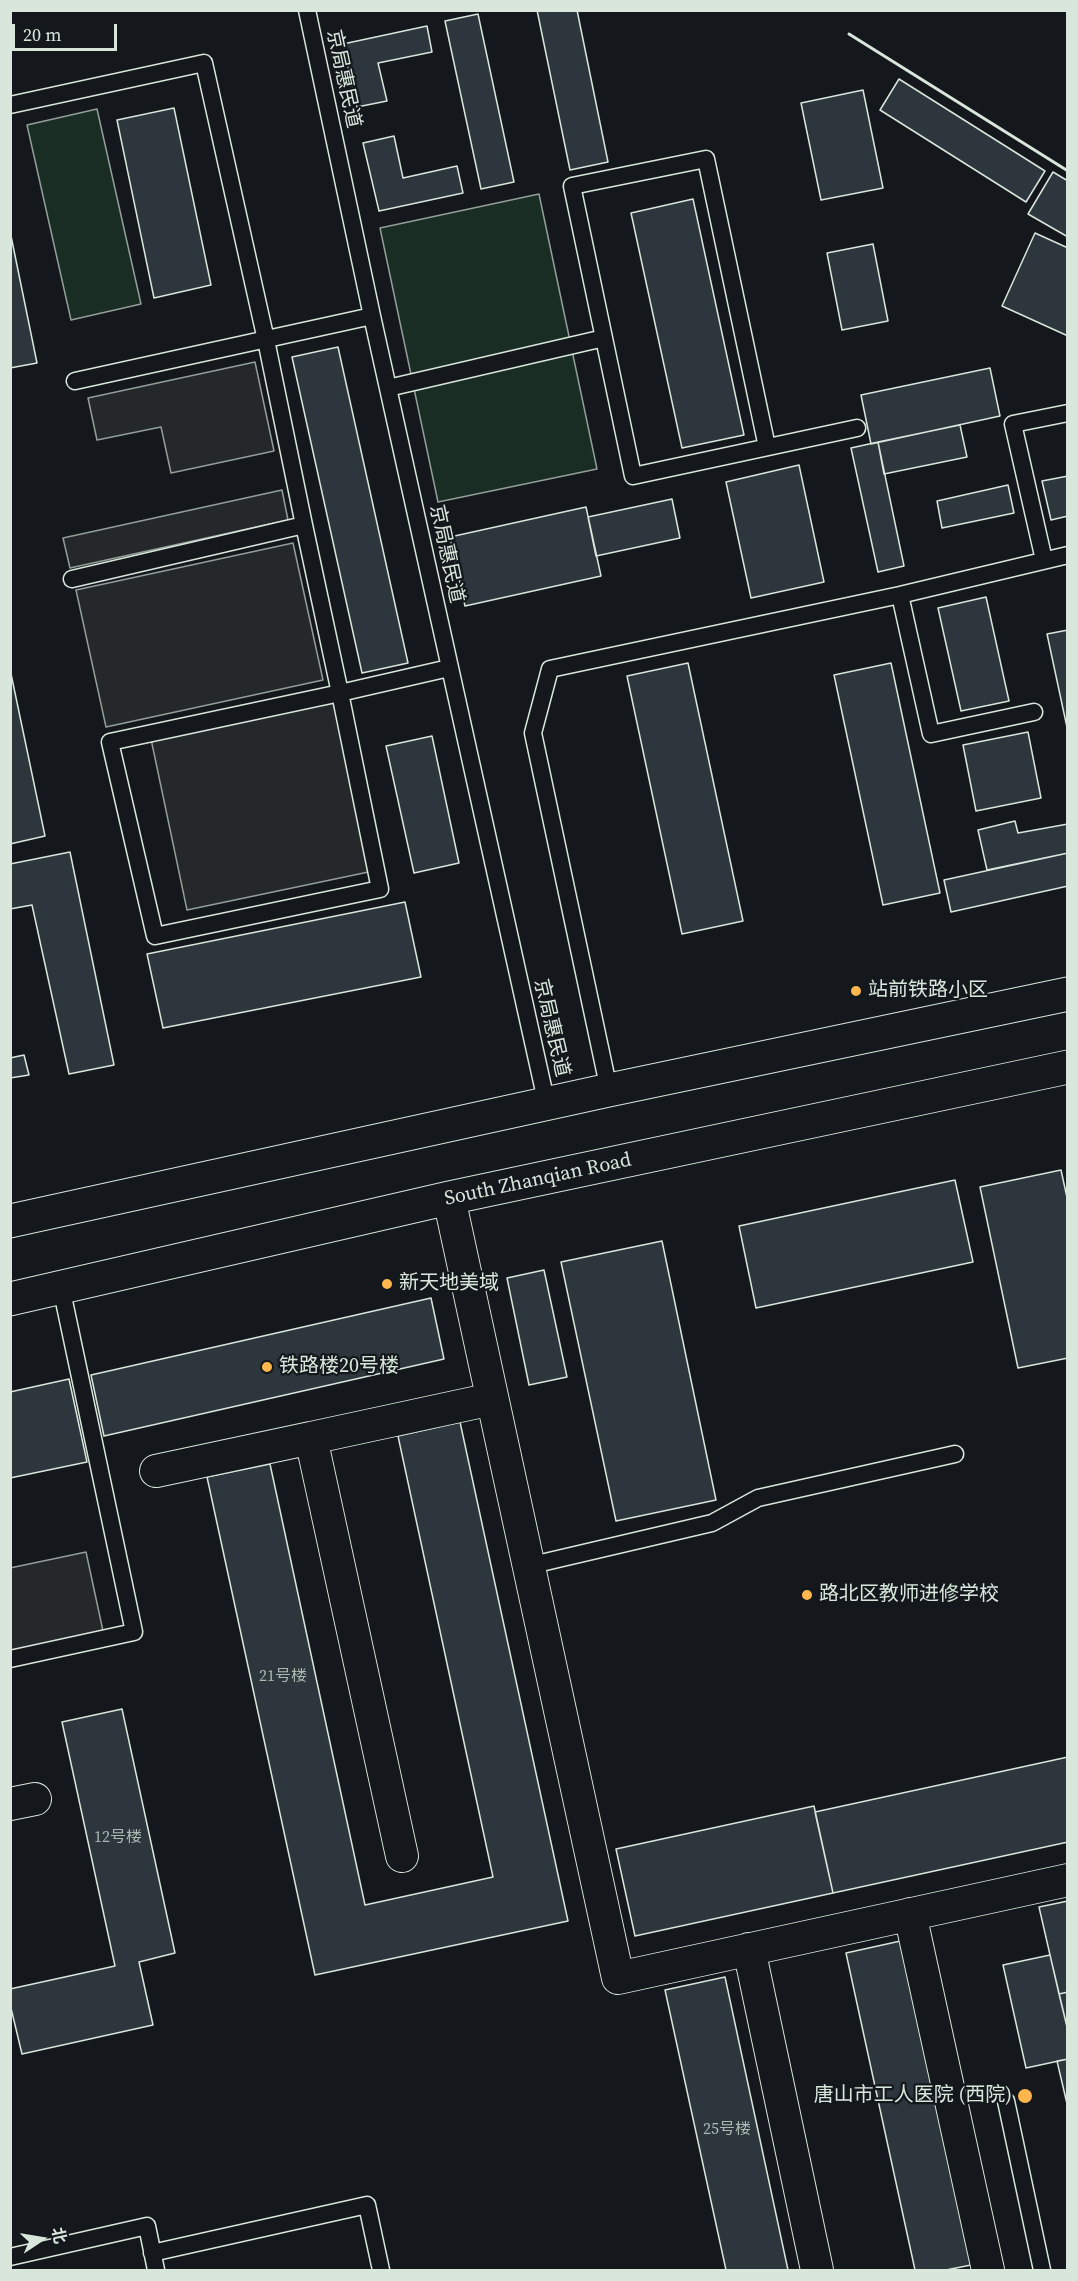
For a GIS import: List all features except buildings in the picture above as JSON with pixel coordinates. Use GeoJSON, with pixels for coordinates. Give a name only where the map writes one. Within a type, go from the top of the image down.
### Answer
{"type":"FeatureCollection","features":[{"type":"Feature","properties":{"kind":"main road"},"geometry":{"type":"LineString","coordinates":[[10,1221],[609,1090],[1068,994]]}},
{"type":"Feature","properties":{"kind":"main road","name":"South Zhanqian Road"},"geometry":{"type":"LineString","coordinates":[[10,1299],[448,1198],[1068,1067]]}},
{"type":"Feature","properties":{"kind":"street"},"geometry":{"type":"LineString","coordinates":[[448,1198],[618,1978],[1068,1880]]}},
{"type":"Feature","properties":{"kind":"street"},"geometry":{"type":"LineString","coordinates":[[156,1471],[492,1399]]}},
{"type":"Feature","properties":{"kind":"street"},"geometry":{"type":"LineString","coordinates":[[311,1438],[402,1856]]}},
{"type":"Feature","properties":{"kind":"street"},"geometry":{"type":"LineString","coordinates":[[910,1914],[988,2271]]}},
{"type":"Feature","properties":{"kind":"street"},"geometry":{"type":"LineString","coordinates":[[749,1949],[817,2271]]}},
{"type":"Feature","properties":{"kind":"lane","name":"京局惠民道"},"geometry":{"type":"LineString","coordinates":[[307,10],[387,388],[547,1105]]}},
{"type":"Feature","properties":{"kind":"lane"},"geometry":{"type":"LineString","coordinates":[[10,105],[204,63],[266,340],[340,693],[380,888],[155,936],[110,742],[340,693],[449,668]]}},
{"type":"Feature","properties":{"kind":"lane"},"geometry":{"type":"LineString","coordinates":[[767,447],[706,159],[572,186],[633,476],[857,428]]}},
{"type":"Feature","properties":{"kind":"lane"},"geometry":{"type":"LineString","coordinates":[[75,381],[372,316]]}},
{"type":"Feature","properties":{"kind":"lane"},"geometry":{"type":"LineString","coordinates":[[387,388],[604,338]]}},
{"type":"Feature","properties":{"kind":"lane"},"geometry":{"type":"LineString","coordinates":[[1044,560],[1013,424],[1068,412]]}},
{"type":"Feature","properties":{"kind":"lane"},"geometry":{"type":"LineString","coordinates":[[72,579],[304,525]]}},
{"type":"Feature","properties":{"kind":"lane"},"geometry":{"type":"LineString","coordinates":[[609,1090],[532,733],[550,669],[900,595],[1068,555]]}},
{"type":"Feature","properties":{"kind":"lane"},"geometry":{"type":"LineString","coordinates":[[900,595],[931,734],[1034,712]]}},
{"type":"Feature","properties":{"kind":"lane"},"geometry":{"type":"LineString","coordinates":[[10,1659],[134,1632],[61,1287]]}},
{"type":"Feature","properties":{"kind":"lane"},"geometry":{"type":"LineString","coordinates":[[528,1566],[712,1523],[758,1498],[955,1454]]}},
{"type":"Feature","properties":{"kind":"lane"},"geometry":{"type":"LineString","coordinates":[[1006,2101],[1042,2271]]}},
{"type":"Feature","properties":{"kind":"lane"},"geometry":{"type":"LineString","coordinates":[[152,2253],[367,2205],[381,2271]]}},
{"type":"Feature","properties":{"kind":"lane"},"geometry":{"type":"LineString","coordinates":[[10,2257],[147,2226],[156,2271]]}},
{"type":"Feature","properties":{"kind":"green space"},"geometry":{"type":"Polygon","coordinates":[[[97,109],[141,304],[71,320],[27,125],[97,109]]]}},
{"type":"Feature","properties":{"kind":"green space"},"geometry":{"type":"Polygon","coordinates":[[[539,194],[597,469],[438,502],[380,228],[539,194]]]}},
{"type":"Feature","properties":{"kind":"shaded area"},"geometry":{"type":"Polygon","coordinates":[[[255,362],[274,451],[171,473],[161,427],[97,440],[88,398],[255,362]]]}},
{"type":"Feature","properties":{"kind":"shaded area"},"geometry":{"type":"Polygon","coordinates":[[[282,490],[288,520],[70,568],[63,538],[282,490]]]}},
{"type":"Feature","properties":{"kind":"shaded area"},"geometry":{"type":"Polygon","coordinates":[[[293,543],[323,680],[106,727],[76,590],[293,543]]]}},
{"type":"Feature","properties":{"kind":"shaded area"},"geometry":{"type":"Polygon","coordinates":[[[342,698],[378,870],[187,910],[151,739],[342,698]]]}},
{"type":"Feature","properties":{"kind":"shaded area"},"geometry":{"type":"Polygon","coordinates":[[[86,1552],[103,1631],[11,1652],[10,1568],[86,1552]]]}},
{"type":"Feature","properties":{"kind":"wall"},"geometry":{"type":"LineString","coordinates":[[849,34],[1068,171]]}},
{"type":"Feature","properties":{"kind":"place","name":"站前铁路小区"},"geometry":{"type":"Point","coordinates":[856,991]}},
{"type":"Feature","properties":{"kind":"place","name":"新天地美域"},"geometry":{"type":"Point","coordinates":[387,1284]}},
{"type":"Feature","properties":{"kind":"place","name":"铁路楼20号楼"},"geometry":{"type":"Point","coordinates":[267,1367]}},
{"type":"Feature","properties":{"kind":"place","name":"路北区教师进修学校"},"geometry":{"type":"Point","coordinates":[807,1595]}},
{"type":"Feature","properties":{"kind":"place","name":"唐山市工人医院 (西院)"},"geometry":{"type":"Point","coordinates":[1025,2096]}}]}
